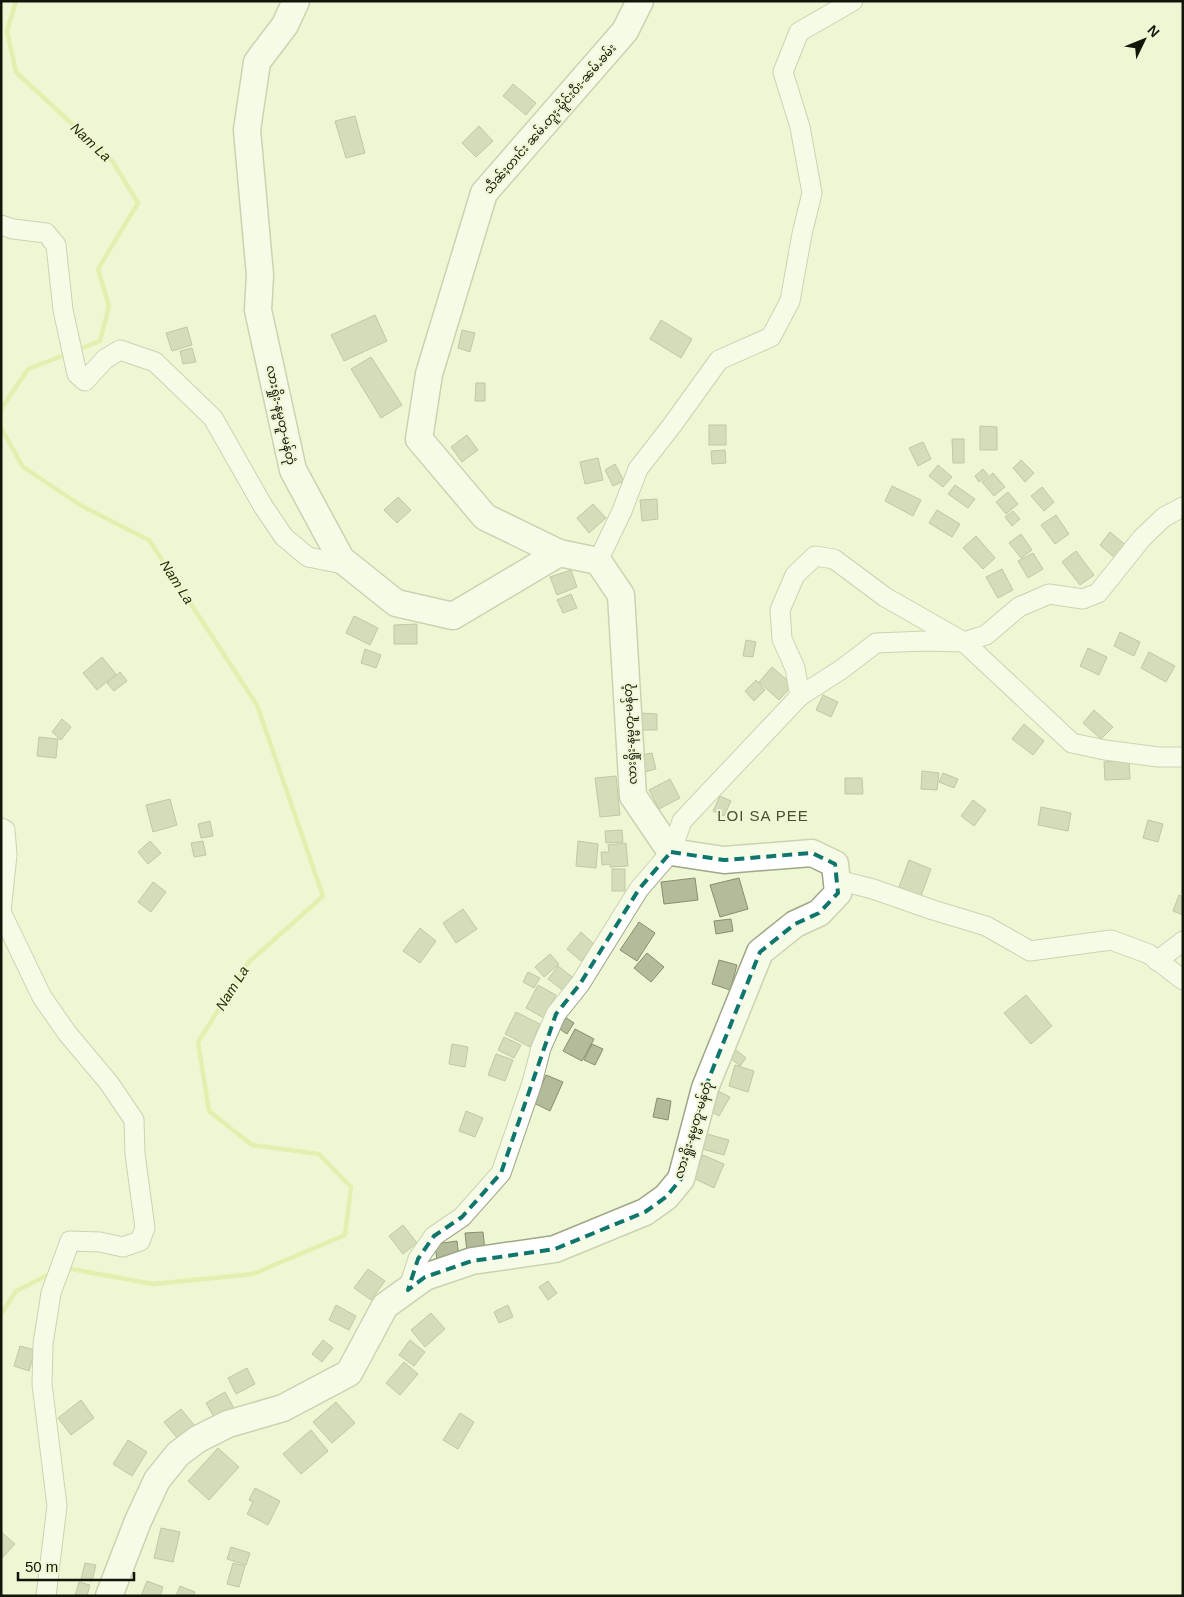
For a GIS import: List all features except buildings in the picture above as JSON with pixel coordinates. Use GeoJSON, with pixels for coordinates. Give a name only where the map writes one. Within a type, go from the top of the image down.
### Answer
{"type":"FeatureCollection","features":[{"type":"Feature","properties":{"kind":"main road","name":"လားရှိုး-နမ္မတူ-မန်တုံ"},"geometry":{"type":"LineString","coordinates":[[296,1],[285,25],[257,62],[247,130],[260,275],[258,310],[293,470],[341,560],[396,603],[453,616],[559,554]]}},
{"type":"Feature","properties":{"kind":"main road","name":"သဵၼ်ႈတၢင်း ၼမ်ႉတူႈ-မိူင်းဝီး-ၼမ်ႉၶမ်း"},"geometry":{"type":"LineString","coordinates":[[559,554],[484,517],[419,438],[428,374],[484,193],[625,31],[640,1]]}},
{"type":"Feature","properties":{"kind":"main road"},"geometry":{"type":"LineString","coordinates":[[559,554],[598,561]]}},
{"type":"Feature","properties":{"kind":"main road","name":"လားရှိုး-နမ္မတူ-မန်တုံ"},"geometry":{"type":"LineString","coordinates":[[598,561],[621,595],[633,796],[672,852]]}},
{"type":"Feature","properties":{"kind":"main road"},"geometry":{"type":"LineString","coordinates":[[672,852],[724,860],[812,853],[834,864],[836,880]]}},
{"type":"Feature","properties":{"kind":"main road","name":"လားရှိုး-နမ္မတူ-မန်တုံ"},"geometry":{"type":"LineString","coordinates":[[109,1596],[138,1521],[157,1480],[178,1454],[198,1439],[228,1424],[283,1408],[349,1373],[385,1306],[425,1277],[472,1261],[555,1248],[645,1212],[666,1197],[682,1179],[705,1088],[760,952],[795,924],[819,913],[838,893],[836,880]]}},
{"type":"Feature","properties":{"kind":"street"},"geometry":{"type":"LineString","coordinates":[[598,561],[622,511],[638,468],[673,424],[719,360],[771,338],[790,301],[812,192],[800,127],[783,72],[799,32],[853,1]]}},
{"type":"Feature","properties":{"kind":"street"},"geometry":{"type":"LineString","coordinates":[[1,225],[13,229],[46,233],[56,244],[63,310],[77,374],[86,381],[105,359],[120,350],[155,362],[213,418],[263,506],[284,537],[308,557],[348,565]]}},
{"type":"Feature","properties":{"kind":"street"},"geometry":{"type":"LineString","coordinates":[[408,1290],[418,1259],[434,1236],[462,1217],[501,1173],[532,1083],[541,1048],[556,1014],[580,984],[639,889],[672,852],[682,821],[800,696],[842,669],[876,643],[964,642],[986,636],[1019,607],[1048,594],[1083,599],[1098,593],[1142,538],[1164,518],[1183,507]]}},
{"type":"Feature","properties":{"kind":"street"},"geometry":{"type":"LineString","coordinates":[[800,696],[795,668],[782,639],[780,610],[795,575],[815,556],[834,559],[885,597],[964,642],[1072,743],[1105,750],[1158,757],[1183,757]]}},
{"type":"Feature","properties":{"kind":"street"},"geometry":{"type":"LineString","coordinates":[[1,828],[5,830],[8,855],[2,912],[18,950],[42,998],[67,1033],[109,1083],[134,1120],[135,1154],[145,1228],[140,1241],[123,1247],[100,1242],[70,1241],[52,1293],[43,1344],[42,1384],[57,1506],[46,1596]]}},
{"type":"Feature","properties":{"kind":"street"},"geometry":{"type":"LineString","coordinates":[[836,880],[873,889],[986,926],[1030,951],[1111,940],[1149,954],[1183,980]]}},
{"type":"Feature","properties":{"kind":"street"},"geometry":{"type":"LineString","coordinates":[[1157,961],[1183,941]]}},
{"type":"Feature","properties":{"kind":"highlighted area"},"geometry":{"type":"Polygon","coordinates":[[[671,852],[724,860],[812,853],[835,864],[838,893],[819,913],[795,924],[760,952],[705,1088],[681,1179],[666,1197],[645,1212],[555,1249],[472,1261],[425,1277],[408,1290],[418,1259],[434,1236],[462,1217],[501,1173],[556,1014],[580,984],[639,889],[671,852]]]}},
{"type":"Feature","properties":{"kind":"waterway","name":"Nam La"},"geometry":{"type":"LineString","coordinates":[[16,1],[7,31],[16,72],[113,162],[138,203],[98,269],[109,306],[100,341],[77,350]]}},
{"type":"Feature","properties":{"kind":"waterway","name":"Nam La"},"geometry":{"type":"LineString","coordinates":[[1,409],[28,369],[67,354]]}},
{"type":"Feature","properties":{"kind":"waterway","name":"Nam La"},"geometry":{"type":"LineString","coordinates":[[1,428],[23,467],[80,505],[149,540],[257,705],[323,896],[248,963],[198,1042],[209,1111],[252,1145],[319,1154],[351,1187],[345,1235],[253,1274],[153,1284],[66,1268]]}},
{"type":"Feature","properties":{"kind":"waterway","name":"Nam La"},"geometry":{"type":"LineString","coordinates":[[1,1314],[16,1291],[52,1273]]}},
{"type":"Feature","properties":{"kind":"district","name":"LOI SA PEE"},"geometry":{"type":"Point","coordinates":[763,815]}}]}
